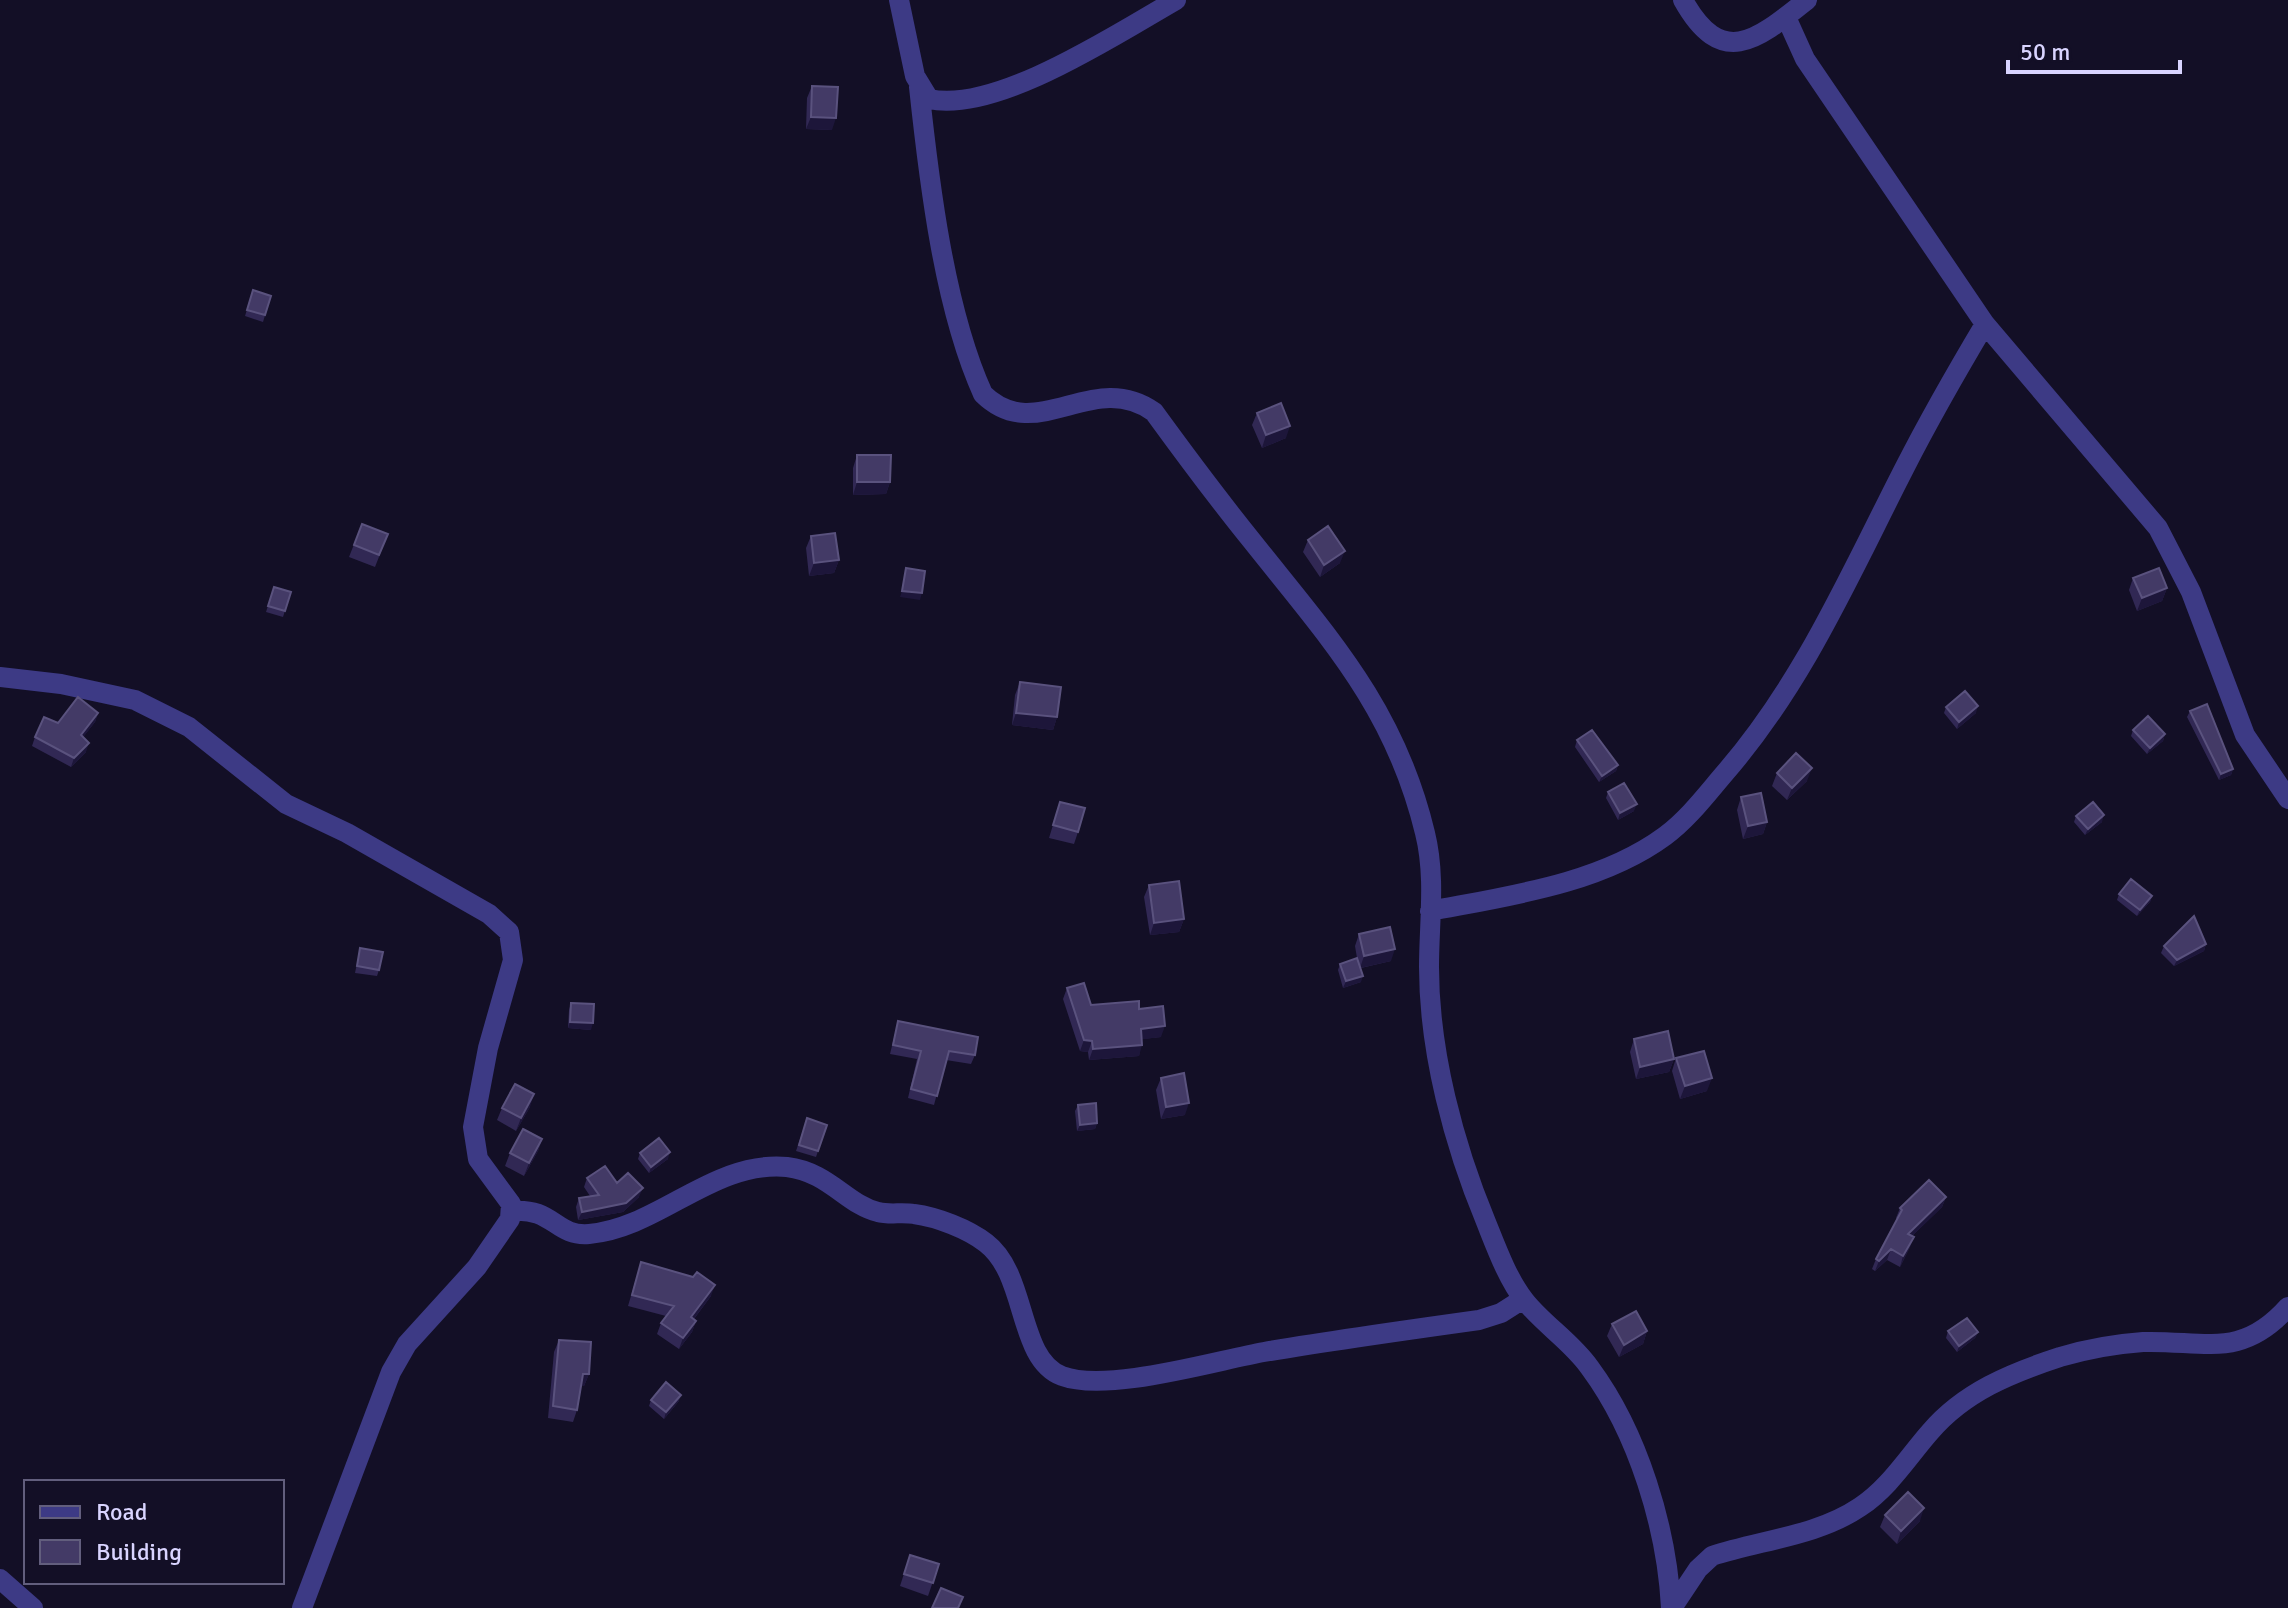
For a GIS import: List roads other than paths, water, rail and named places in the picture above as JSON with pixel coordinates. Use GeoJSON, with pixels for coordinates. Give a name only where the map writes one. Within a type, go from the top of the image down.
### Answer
{"type":"FeatureCollection","features":[{"type":"Feature","properties":{"kind":"street"},"geometry":{"type":"LineString","coordinates":[[899,0],[919,87],[925,147],[948,274],[983,394],[997,408],[1016,412],[1044,412],[1117,396],[1138,401],[1154,412],[1254,544],[1321,624],[1368,692],[1407,772],[1420,815],[1431,883],[1432,1019],[1462,1163],[1487,1225],[1523,1299],[1591,1368],[1632,1446],[1662,1548],[1672,1608]]}},
{"type":"Feature","properties":{"kind":"street"},"geometry":{"type":"LineString","coordinates":[[919,87],[929,99],[942,102],[958,102],[1008,88],[1048,71],[1176,0]]}},
{"type":"Feature","properties":{"kind":"street"},"geometry":{"type":"LineString","coordinates":[[1683,0],[1701,29],[1720,42],[1740,42],[1786,17],[1807,0]]}},
{"type":"Feature","properties":{"kind":"street"},"geometry":{"type":"LineString","coordinates":[[1786,17],[1805,59],[1985,324],[2158,528],[2191,592],[2245,735],[2288,799]]}},
{"type":"Feature","properties":{"kind":"street"},"geometry":{"type":"LineString","coordinates":[[1430,911],[1538,888],[1616,864],[1667,835],[1697,806],[1739,758],[1798,676],[1858,566],[1903,469],[1985,324]]}},
{"type":"Feature","properties":{"kind":"street"},"geometry":{"type":"LineString","coordinates":[[0,677],[93,689],[135,700],[166,714],[189,727],[286,804],[441,883],[503,925],[512,941],[513,960],[488,1048],[473,1127],[478,1159],[506,1196],[510,1219],[477,1267],[427,1319],[391,1372],[302,1608]]}},
{"type":"Feature","properties":{"kind":"street"},"geometry":{"type":"LineString","coordinates":[[511,1211],[534,1210],[568,1232],[591,1234],[618,1228],[731,1175],[783,1167],[799,1169],[816,1175],[869,1209],[927,1217],[985,1242],[1002,1259],[1016,1285],[1030,1336],[1044,1362],[1062,1376],[1083,1380],[1146,1375],[1285,1349],[1479,1320],[1501,1313],[1523,1299]]}},
{"type":"Feature","properties":{"kind":"street"},"geometry":{"type":"LineString","coordinates":[[1672,1608],[1698,1569],[1712,1556],[1820,1528],[1864,1505],[1904,1465],[1931,1430],[1978,1390],[2063,1356],[2108,1345],[2146,1342],[2218,1345],[2249,1339],[2272,1325],[2288,1307]]}},
{"type":"Feature","properties":{"kind":"street"},"geometry":{"type":"LineString","coordinates":[[0,1579],[33,1608]]}}]}
